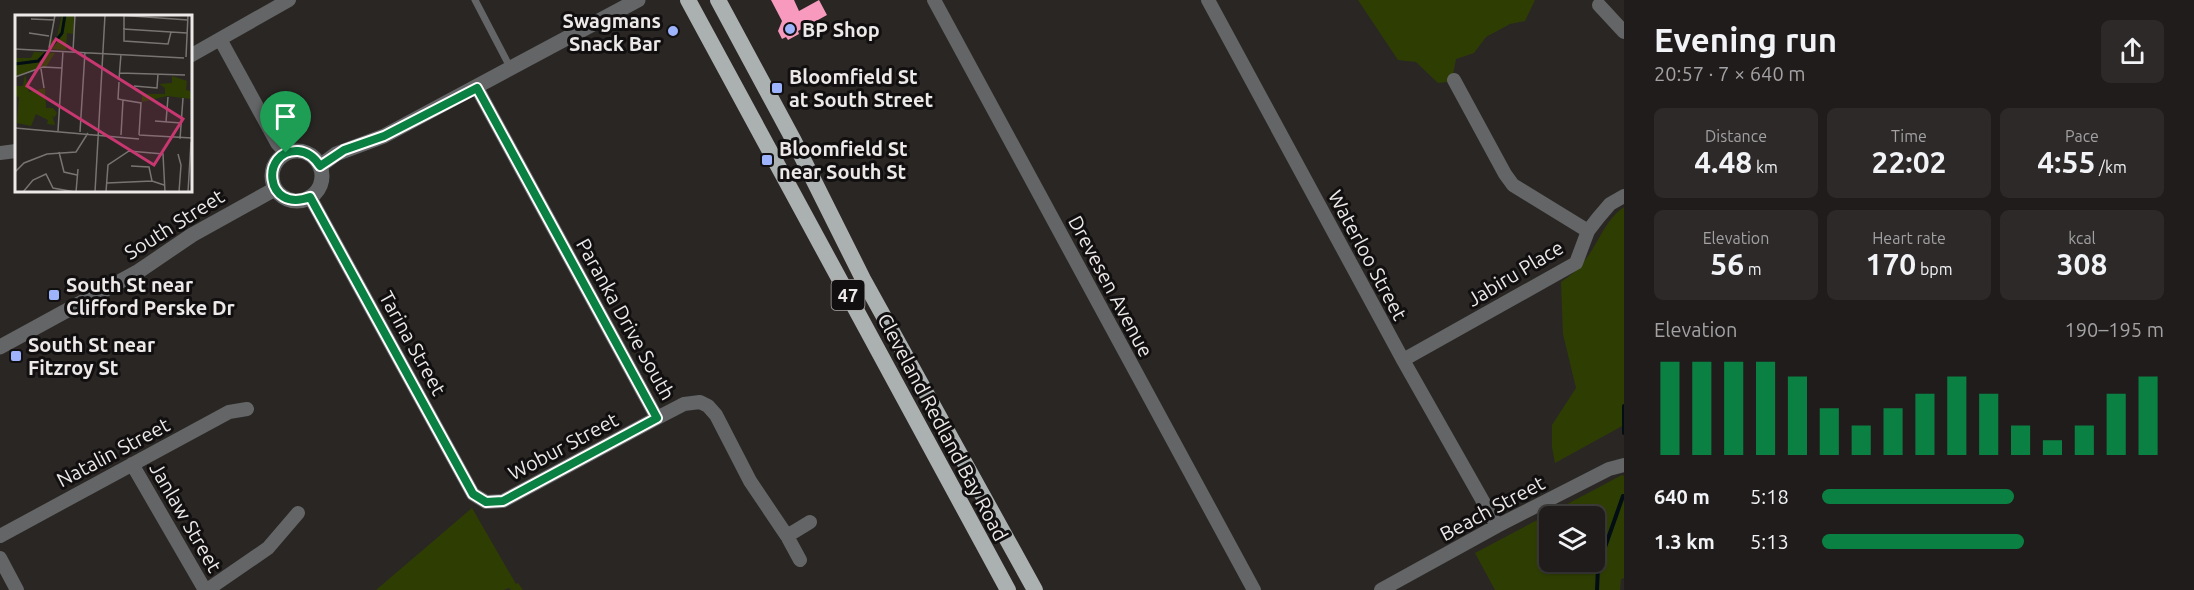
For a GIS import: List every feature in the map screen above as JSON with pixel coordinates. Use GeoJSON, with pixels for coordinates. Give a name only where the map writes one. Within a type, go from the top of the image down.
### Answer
{"type":"FeatureCollection","features":[{"type":"Feature","properties":{"kind":"highway","name":"Cleveland Redland Bay Road"},"geometry":{"type":"LineString","coordinates":[[688,0],[1008,590]]}},
{"type":"Feature","properties":{"kind":"highway","name":"Cleveland Redland Bay Road"},"geometry":{"type":"LineString","coordinates":[[718,0],[794,141],[863,279],[1035,590]]}},
{"type":"Feature","properties":{"kind":"street"},"geometry":{"type":"LineString","coordinates":[[192,55],[289,0]]}},
{"type":"Feature","properties":{"kind":"street"},"geometry":{"type":"LineString","coordinates":[[320,166],[344,150],[384,136],[477,88],[639,0]]}},
{"type":"Feature","properties":{"kind":"street","name":"Drevesen Avenue"},"geometry":{"type":"LineString","coordinates":[[934,0],[1254,590]]}},
{"type":"Feature","properties":{"kind":"street","name":"Waterloo Street"},"geometry":{"type":"LineString","coordinates":[[1208,0],[1403,360],[1497,526]]}},
{"type":"Feature","properties":{"kind":"street"},"geometry":{"type":"LineString","coordinates":[[1599,4],[1624,32]]}},
{"type":"Feature","properties":{"kind":"street"},"geometry":{"type":"LineString","coordinates":[[220,39],[277,143],[286,153]]}},
{"type":"Feature","properties":{"kind":"street"},"geometry":{"type":"LineString","coordinates":[[1454,80],[1505,174],[1514,185],[1588,231]]}},
{"type":"Feature","properties":{"kind":"street","name":"Paranka Drive South"},"geometry":{"type":"LineString","coordinates":[[477,88],[657,418],[684,404],[700,402],[708,406],[716,416],[750,482],[787,536],[800,560]]}},
{"type":"Feature","properties":{"kind":"street"},"geometry":{"type":"LineString","coordinates":[[0,153],[15,151]]}},
{"type":"Feature","properties":{"kind":"street"},"geometry":{"type":"LineString","coordinates":[[302,151],[316,159],[320,166],[321,183],[310,197],[301,201],[291,201],[275,189],[272,179],[273,169],[286,153],[302,151]]}},
{"type":"Feature","properties":{"kind":"street","name":"South Street"},"geometry":{"type":"LineString","coordinates":[[0,347],[139,271],[192,235],[275,189]]}},
{"type":"Feature","properties":{"kind":"street","name":"Jabiru Place"},"geometry":{"type":"LineString","coordinates":[[1403,360],[1576,263],[1588,231],[1610,204],[1624,196]]}},
{"type":"Feature","properties":{"kind":"street","name":"Tarina Street"},"geometry":{"type":"LineString","coordinates":[[310,197],[473,494],[486,502]]}},
{"type":"Feature","properties":{"kind":"street","name":"Natalin Street"},"geometry":{"type":"LineString","coordinates":[[0,536],[229,412],[247,409]]}},
{"type":"Feature","properties":{"kind":"street","name":"Wobur Street"},"geometry":{"type":"LineString","coordinates":[[486,502],[503,501],[657,418]]}},
{"type":"Feature","properties":{"kind":"street","name":"Janlaw Street"},"geometry":{"type":"LineString","coordinates":[[132,464],[206,590]]}},
{"type":"Feature","properties":{"kind":"street","name":"Beach Street"},"geometry":{"type":"LineString","coordinates":[[1381,590],[1402,585],[1497,526],[1609,469],[1624,465]]}},
{"type":"Feature","properties":{"kind":"street"},"geometry":{"type":"LineString","coordinates":[[206,590],[268,548],[298,513]]}},
{"type":"Feature","properties":{"kind":"street"},"geometry":{"type":"LineString","coordinates":[[787,536],[810,522]]}},
{"type":"Feature","properties":{"kind":"street"},"geometry":{"type":"LineString","coordinates":[[0,558],[17,590]]}},
{"type":"Feature","properties":{"kind":"lane"},"geometry":{"type":"LineString","coordinates":[[475,0],[511,69]]}},
{"type":"Feature","properties":{"kind":"green space"},"geometry":{"type":"Polygon","coordinates":[[[1358,0],[1535,0],[1525,21],[1510,24],[1486,37],[1474,53],[1456,59],[1453,74],[1447,82],[1438,83],[1416,62],[1398,60],[1358,0]]]}},
{"type":"Feature","properties":{"kind":"green space"},"geometry":{"type":"Polygon","coordinates":[[[1624,207],[1624,425],[1555,463],[1552,425],[1576,388],[1563,334],[1561,282],[1583,263],[1611,219],[1624,207]]]}},
{"type":"Feature","properties":{"kind":"green space"},"geometry":{"type":"Polygon","coordinates":[[[1624,476],[1624,578],[1621,579],[1620,590],[1495,590],[1475,553],[1539,519],[1539,572],[1605,572],[1605,506],[1564,506],[1624,476]]]}},
{"type":"Feature","properties":{"kind":"green space"},"geometry":{"type":"Polygon","coordinates":[[[472,508],[516,584],[518,583],[523,590],[509,588],[504,590],[376,590],[472,508]]]}},
{"type":"Feature","properties":{"kind":"building"},"geometry":{"type":"Polygon","coordinates":[[[771,0],[794,0],[799,11],[819,0],[827,15],[798,31],[799,34],[788,40],[786,37],[782,39],[778,31],[782,21],[771,0]]]}},
{"type":"Feature","properties":{"kind":"waterway"},"geometry":{"type":"LineString","coordinates":[[1624,406],[1624,433]]}},
{"type":"Feature","properties":{"kind":"waterway"},"geometry":{"type":"LineString","coordinates":[[1597,590],[1598,567],[1623,496]]}},
{"type":"Feature","properties":{"kind":"place","name":"BP Shop"},"geometry":{"type":"Point","coordinates":[790,29]}},
{"type":"Feature","properties":{"kind":"place","name":"Swagmans Snack Bar"},"geometry":{"type":"Point","coordinates":[673,31]}},
{"type":"Feature","properties":{"kind":"place","name":"Bloomfield St at South Street"},"geometry":{"type":"Point","coordinates":[777,88]}},
{"type":"Feature","properties":{"kind":"place","name":"Bloomfield St near South St"},"geometry":{"type":"Point","coordinates":[767,160]}},
{"type":"Feature","properties":{"kind":"place","name":"South St near Clifford Perske Dr"},"geometry":{"type":"Point","coordinates":[54,295]}},
{"type":"Feature","properties":{"kind":"place","name":"South St near Fitzroy St"},"geometry":{"type":"Point","coordinates":[16,356]}},
{"type":"Feature","properties":{"kind":"route"},"geometry":{"type":"LineString","coordinates":[[477,88],[657,418],[503,501],[486,502],[473,494],[310,197],[301,201],[291,201],[275,189],[272,179],[273,169],[286,153],[302,151],[310,154],[320,166],[344,150],[384,136],[477,88]]}}]}
